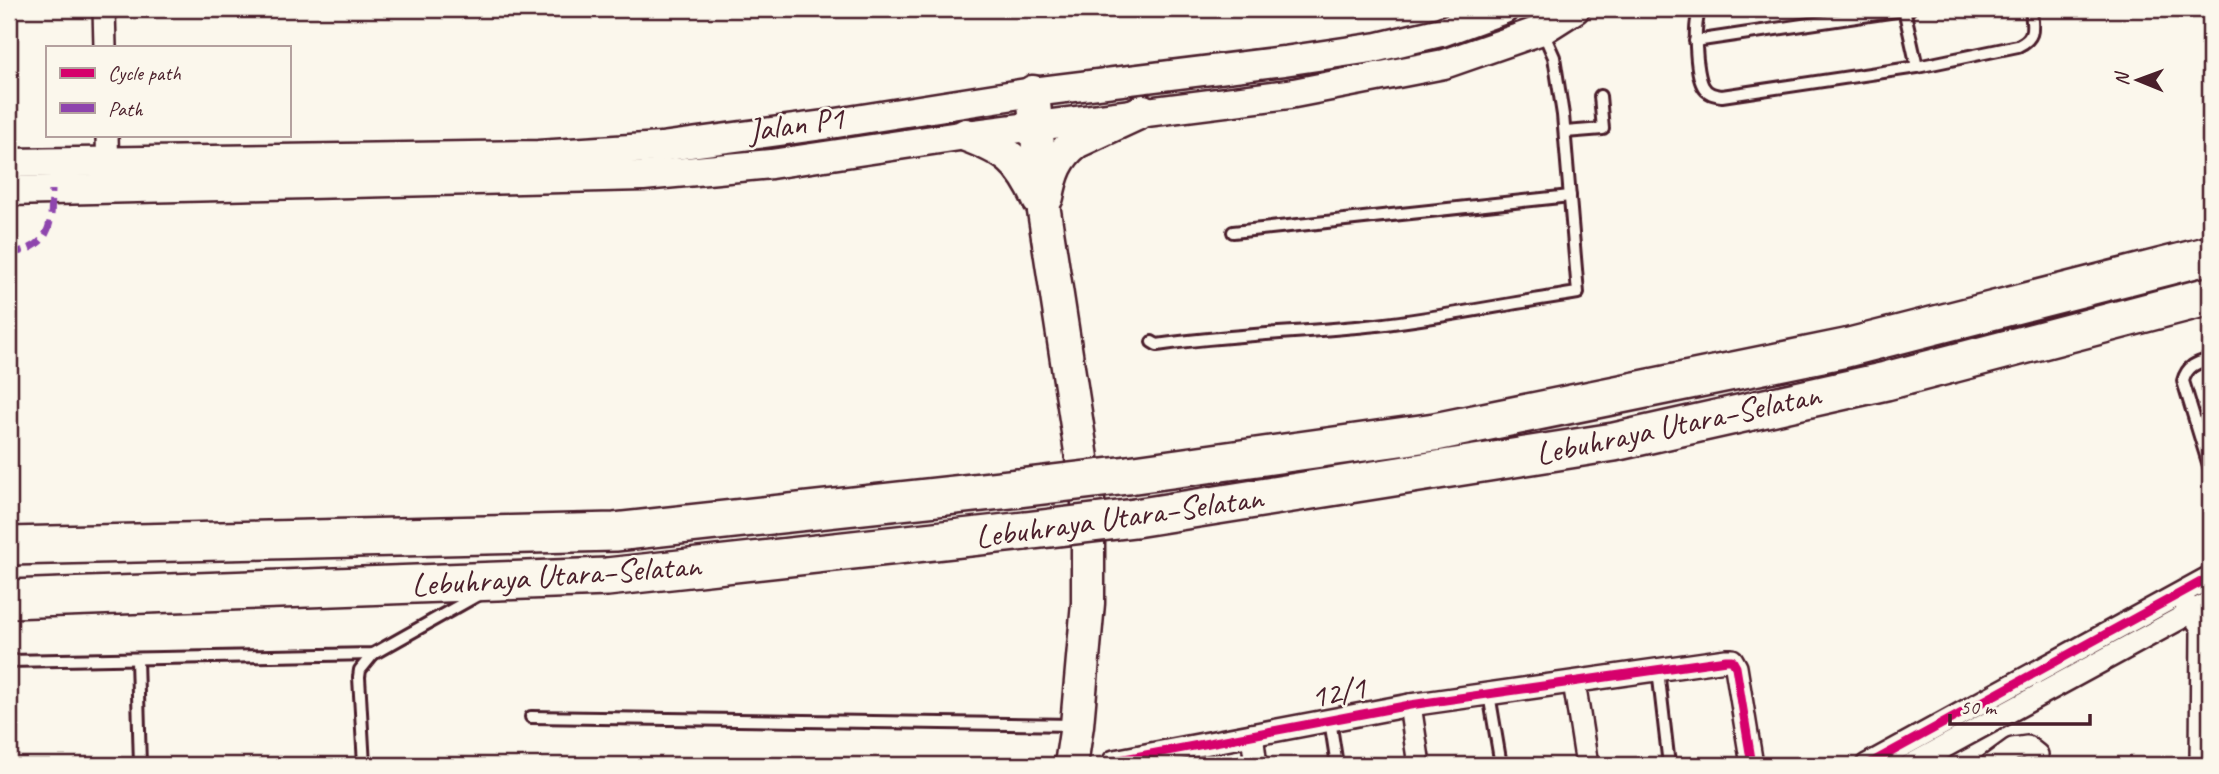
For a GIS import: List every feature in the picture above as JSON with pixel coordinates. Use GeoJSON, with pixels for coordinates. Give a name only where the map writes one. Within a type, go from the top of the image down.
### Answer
{"type":"FeatureCollection","features":[{"type":"Feature","properties":{"kind":"highway","name":"Lebuhraya Utara–Selatan"},"geometry":{"type":"LineString","coordinates":[[9,546],[615,532],[1128,475],[1435,432],[1846,348],[2210,255]]}},
{"type":"Feature","properties":{"kind":"highway","name":"Lebuhraya Utara–Selatan"},"geometry":{"type":"LineString","coordinates":[[9,599],[607,577],[1135,518],[1614,442],[1886,381],[2210,296]]}},
{"type":"Feature","properties":{"kind":"main road","name":"Jalan P1"},"geometry":{"type":"LineString","coordinates":[[9,163],[108,148],[538,155],[662,147],[770,150],[966,135],[1143,111],[1287,78],[1378,47],[1441,32],[1504,9]]}},
{"type":"Feature","properties":{"kind":"main road","name":"Jalan P1"},"geometry":{"type":"LineString","coordinates":[[9,191],[643,177],[1032,92],[1287,78],[1444,64],[1542,30],[1576,9]]}},
{"type":"Feature","properties":{"kind":"main road"},"geometry":{"type":"LineString","coordinates":[[1032,92],[1044,211],[1088,496],[1088,603],[1071,765]]}},
{"type":"Feature","properties":{"kind":"main road"},"geometry":{"type":"LineString","coordinates":[[1044,211],[1056,164],[1068,148],[1143,111]]}},
{"type":"Feature","properties":{"kind":"main road"},"geometry":{"type":"LineString","coordinates":[[966,135],[998,148],[1014,160],[1029,177],[1044,211]]}},
{"type":"Feature","properties":{"kind":"street"},"geometry":{"type":"LineString","coordinates":[[104,9],[105,46]]}},
{"type":"Feature","properties":{"kind":"street"},"geometry":{"type":"LineString","coordinates":[[108,148],[108,188]]}},
{"type":"Feature","properties":{"kind":"street"},"geometry":{"type":"LineString","coordinates":[[1867,765],[2210,577]]}},
{"type":"Feature","properties":{"kind":"street"},"geometry":{"type":"LineString","coordinates":[[2180,595],[2201,607]]}},
{"type":"Feature","properties":{"kind":"street"},"geometry":{"type":"LineString","coordinates":[[1911,765],[2201,607]]}},
{"type":"Feature","properties":{"kind":"street"},"geometry":{"type":"LineString","coordinates":[[2201,607],[2201,765]]}},
{"type":"Feature","properties":{"kind":"street","name":"12/1"},"geometry":{"type":"LineString","coordinates":[[1113,763],[1410,705],[1732,660],[1736,667],[1752,765]]}},
{"type":"Feature","properties":{"kind":"street"},"geometry":{"type":"LineString","coordinates":[[1574,682],[1587,765]]}},
{"type":"Feature","properties":{"kind":"street"},"geometry":{"type":"LineString","coordinates":[[1410,705],[1419,765]]}},
{"type":"Feature","properties":{"kind":"street"},"geometry":{"type":"LineString","coordinates":[[1252,735],[1256,765]]}},
{"type":"Feature","properties":{"kind":"street"},"geometry":{"type":"LineString","coordinates":[[1991,765],[2013,749],[2027,747],[2037,755],[2037,765]]}},
{"type":"Feature","properties":{"kind":"lane"},"geometry":{"type":"LineString","coordinates":[[1701,9],[1697,15],[1695,41],[1703,86],[1711,94],[1723,96],[1917,67],[2018,46],[2029,41],[2032,34],[2031,9]]}},
{"type":"Feature","properties":{"kind":"lane"},"geometry":{"type":"LineString","coordinates":[[1695,41],[1906,9],[1917,67]]}},
{"type":"Feature","properties":{"kind":"lane"},"geometry":{"type":"LineString","coordinates":[[1152,342],[1157,345],[1376,325],[1578,293],[1565,132],[1555,57],[1542,30]]}},
{"type":"Feature","properties":{"kind":"lane"},"geometry":{"type":"LineString","coordinates":[[1565,132],[1603,129],[1600,96]]}},
{"type":"Feature","properties":{"kind":"lane"},"geometry":{"type":"LineString","coordinates":[[1233,232],[1570,196]]}},
{"type":"Feature","properties":{"kind":"lane"},"geometry":{"type":"LineString","coordinates":[[2210,359],[2194,364],[2186,372],[2183,381],[2210,469]]}},
{"type":"Feature","properties":{"kind":"lane"},"geometry":{"type":"LineString","coordinates":[[364,765],[360,670],[373,654],[505,581]]}},
{"type":"Feature","properties":{"kind":"lane"},"geometry":{"type":"LineString","coordinates":[[9,661],[373,654]]}},
{"type":"Feature","properties":{"kind":"lane"},"geometry":{"type":"LineString","coordinates":[[137,659],[140,765]]}},
{"type":"Feature","properties":{"kind":"lane"},"geometry":{"type":"LineString","coordinates":[[1658,670],[1669,765]]}},
{"type":"Feature","properties":{"kind":"lane"},"geometry":{"type":"LineString","coordinates":[[1489,694],[1501,765]]}},
{"type":"Feature","properties":{"kind":"lane"},"geometry":{"type":"LineString","coordinates":[[531,716],[1077,725]]}},
{"type":"Feature","properties":{"kind":"lane"},"geometry":{"type":"LineString","coordinates":[[1330,720],[1337,765]]}},
{"type":"Feature","properties":{"kind":"marked path"},"geometry":{"type":"LineString","coordinates":[[9,251],[17,252],[30,248],[43,238],[50,224],[52,190]]}},
{"type":"Feature","properties":{"kind":"cycle path"},"geometry":{"type":"LineString","coordinates":[[1867,765],[2210,577]]}},
{"type":"Feature","properties":{"kind":"cycle path"},"geometry":{"type":"LineString","coordinates":[[1114,761],[1410,705],[1732,660],[1736,667],[1752,765]]}}]}
